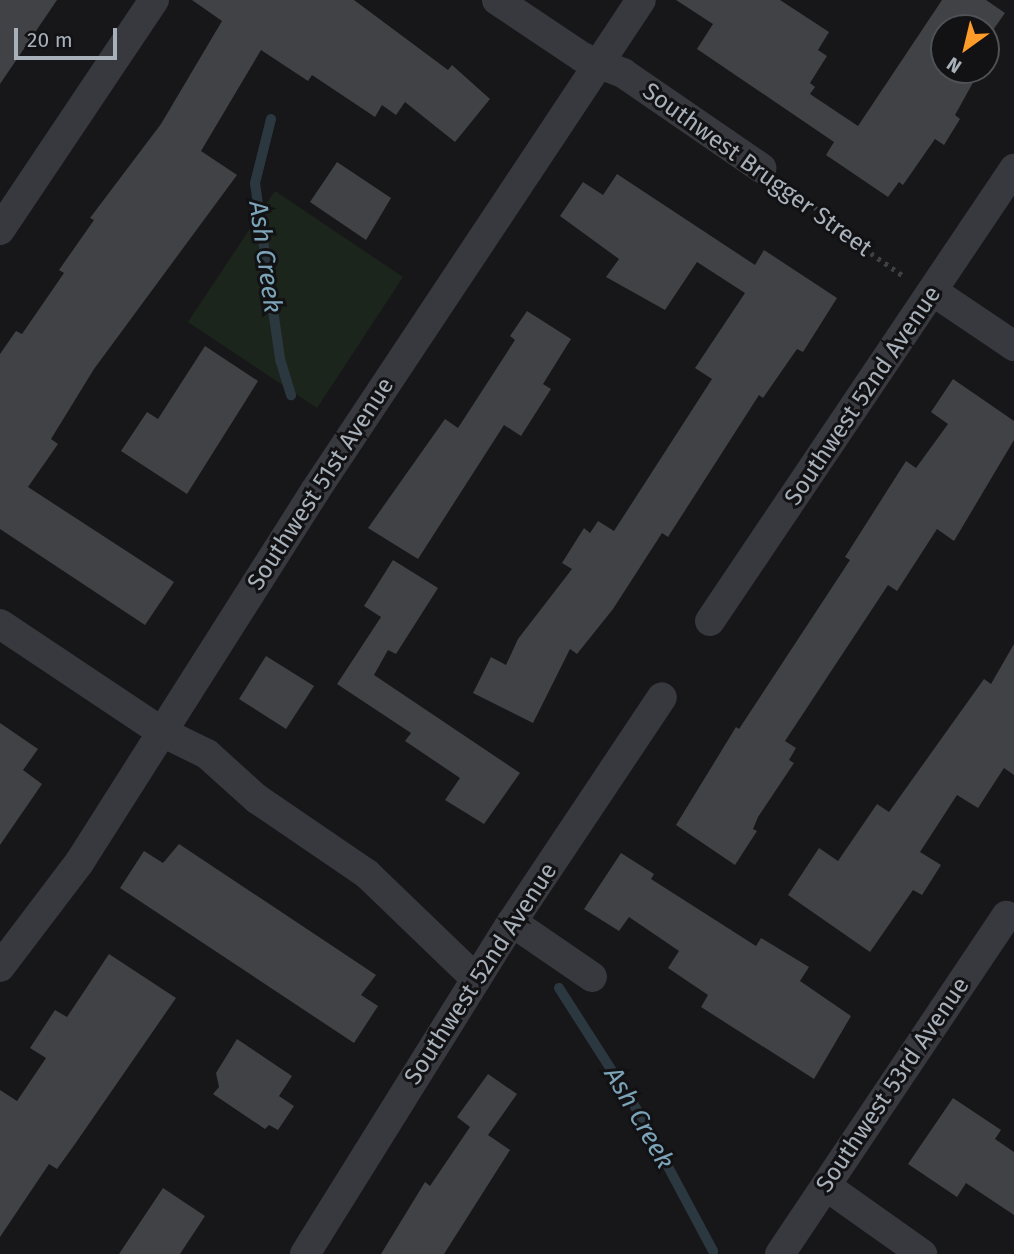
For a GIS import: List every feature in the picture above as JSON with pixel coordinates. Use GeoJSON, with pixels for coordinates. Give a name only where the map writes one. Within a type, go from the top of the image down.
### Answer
{"type":"FeatureCollection","features":[{"type":"Feature","properties":{"kind":"street"},"geometry":{"type":"LineString","coordinates":[[0,230],[155,0]]}},
{"type":"Feature","properties":{"kind":"street","name":"Southwest Brugger Street"},"geometry":{"type":"LineString","coordinates":[[497,0],[582,57],[623,73],[761,168]]}},
{"type":"Feature","properties":{"kind":"street","name":"Southwest 51st Avenue"},"geometry":{"type":"LineString","coordinates":[[0,967],[79,863],[598,62],[641,0]]}},
{"type":"Feature","properties":{"kind":"street","name":"Southwest 52nd Avenue"},"geometry":{"type":"LineString","coordinates":[[710,621],[934,292],[1014,169]]}},
{"type":"Feature","properties":{"kind":"street"},"geometry":{"type":"LineString","coordinates":[[934,292],[1014,346]]}},
{"type":"Feature","properties":{"kind":"street"},"geometry":{"type":"LineString","coordinates":[[0,624],[162,732],[206,754],[257,799],[367,874],[476,979]]}},
{"type":"Feature","properties":{"kind":"street","name":"Southwest 52nd Avenue"},"geometry":{"type":"LineString","coordinates":[[305,1254],[512,922],[662,697]]}},
{"type":"Feature","properties":{"kind":"street","name":"Southwest 53rd Avenue"},"geometry":{"type":"LineString","coordinates":[[780,1254],[1006,916]]}},
{"type":"Feature","properties":{"kind":"street"},"geometry":{"type":"LineString","coordinates":[[512,922],[592,977]]}},
{"type":"Feature","properties":{"kind":"street"},"geometry":{"type":"LineString","coordinates":[[826,1186],[922,1254]]}},
{"type":"Feature","properties":{"kind":"path","name":"Southwest Brugger Street"},"geometry":{"type":"LineString","coordinates":[[761,168],[765,177],[814,206],[836,229],[934,292]]}},
{"type":"Feature","properties":{"kind":"shaded area"},"geometry":{"type":"Polygon","coordinates":[[[275,191],[403,277],[317,408],[188,322],[275,191]]]}},
{"type":"Feature","properties":{"kind":"building"},"geometry":{"type":"Polygon","coordinates":[[[0,0],[57,0],[0,84],[0,0]]]}},
{"type":"Feature","properties":{"kind":"building"},"geometry":{"type":"Polygon","coordinates":[[[192,0],[354,0],[448,70],[452,65],[490,99],[455,142],[405,102],[396,115],[382,105],[375,117],[312,75],[308,81],[261,50],[201,151],[237,175],[94,369],[51,439],[58,444],[28,487],[174,582],[145,625],[0,529],[0,354],[16,331],[22,334],[64,273],[59,270],[94,220],[90,218],[161,124],[222,21],[192,0]]]}},
{"type":"Feature","properties":{"kind":"building"},"geometry":{"type":"Polygon","coordinates":[[[676,0],[780,0],[829,32],[818,50],[827,56],[810,83],[815,87],[810,94],[858,126],[930,18],[930,84],[972,84],[955,115],[960,119],[944,145],[935,139],[903,185],[899,182],[888,197],[826,155],[834,142],[697,49],[713,24],[676,0]]]}},
{"type":"Feature","properties":{"kind":"building"},"geometry":{"type":"Polygon","coordinates":[[[942,0],[986,0],[1005,13],[1000,20],[1000,14],[933,14],[942,0]]]}},
{"type":"Feature","properties":{"kind":"building"},"geometry":{"type":"Polygon","coordinates":[[[337,162],[391,198],[366,240],[310,202],[337,162]]]}},
{"type":"Feature","properties":{"kind":"building"},"geometry":{"type":"Polygon","coordinates":[[[617,174],[755,265],[764,250],[837,298],[803,352],[797,349],[763,398],[759,395],[668,537],[662,533],[613,609],[577,654],[570,649],[533,723],[473,693],[491,657],[506,665],[518,639],[572,569],[562,563],[584,528],[590,533],[598,521],[614,531],[712,379],[695,368],[745,293],[697,262],[665,310],[606,277],[619,259],[560,216],[583,182],[603,195],[617,174]]]}},
{"type":"Feature","properties":{"kind":"building"},"geometry":{"type":"Polygon","coordinates":[[[527,311],[571,339],[543,384],[551,389],[521,436],[504,425],[418,559],[368,528],[445,419],[458,428],[515,340],[510,336],[527,311]]]}},
{"type":"Feature","properties":{"kind":"building"},"geometry":{"type":"Polygon","coordinates":[[[205,346],[258,381],[187,494],[121,451],[147,412],[158,419],[205,346]]]}},
{"type":"Feature","properties":{"kind":"building"},"geometry":{"type":"Polygon","coordinates":[[[953,379],[1014,421],[1014,440],[954,541],[937,529],[897,591],[888,585],[785,741],[796,748],[789,760],[794,763],[758,817],[753,829],[757,831],[735,865],[676,825],[736,727],[739,729],[850,560],[845,557],[906,461],[916,468],[948,424],[931,412],[953,379]]]}},
{"type":"Feature","properties":{"kind":"building"},"geometry":{"type":"Polygon","coordinates":[[[393,560],[438,588],[396,654],[388,650],[374,675],[520,773],[484,824],[445,800],[460,778],[405,741],[411,733],[337,684],[381,617],[364,606],[393,560]]]}},
{"type":"Feature","properties":{"kind":"building"},"geometry":{"type":"Polygon","coordinates":[[[1014,644],[1014,775],[1004,768],[978,808],[957,795],[920,852],[941,865],[922,895],[913,890],[870,952],[788,895],[819,848],[838,861],[877,804],[889,812],[984,679],[991,684],[1014,644]]]}},
{"type":"Feature","properties":{"kind":"building"},"geometry":{"type":"Polygon","coordinates":[[[266,656],[314,686],[286,729],[239,699],[266,656]]]}},
{"type":"Feature","properties":{"kind":"building"},"geometry":{"type":"Polygon","coordinates":[[[0,723],[38,749],[23,770],[42,784],[0,845],[0,723]]]}},
{"type":"Feature","properties":{"kind":"building"},"geometry":{"type":"Polygon","coordinates":[[[179,844],[376,975],[361,995],[378,1006],[354,1043],[120,888],[144,851],[163,863],[179,844]]]}},
{"type":"Feature","properties":{"kind":"building"},"geometry":{"type":"Polygon","coordinates":[[[621,853],[654,874],[651,879],[756,946],[761,938],[809,967],[800,981],[851,1016],[814,1079],[701,1007],[708,995],[668,968],[679,951],[629,917],[619,931],[584,909],[621,853]]]}},
{"type":"Feature","properties":{"kind":"building"},"geometry":{"type":"Polygon","coordinates":[[[109,954],[176,998],[57,1169],[49,1164],[0,1237],[0,1090],[17,1101],[46,1058],[30,1048],[55,1010],[67,1017],[109,954]]]}},
{"type":"Feature","properties":{"kind":"building"},"geometry":{"type":"Polygon","coordinates":[[[237,1039],[292,1076],[279,1096],[294,1106],[278,1130],[269,1125],[265,1129],[213,1094],[219,1087],[216,1073],[237,1039]]]}},
{"type":"Feature","properties":{"kind":"building"},"geometry":{"type":"Polygon","coordinates":[[[488,1074],[517,1094],[488,1135],[510,1150],[444,1254],[381,1254],[425,1182],[430,1186],[470,1127],[457,1117],[488,1074]]]}},
{"type":"Feature","properties":{"kind":"building"},"geometry":{"type":"Polygon","coordinates":[[[953,1098],[1001,1130],[995,1139],[1014,1152],[1014,1215],[966,1183],[957,1197],[908,1164],[953,1098]]]}},
{"type":"Feature","properties":{"kind":"building"},"geometry":{"type":"Polygon","coordinates":[[[163,1188],[205,1216],[180,1254],[119,1254],[163,1188]]]}},
{"type":"Feature","properties":{"kind":"waterway","name":"Ash Creek"},"geometry":{"type":"LineString","coordinates":[[271,119],[255,183],[280,359],[291,395]]}},
{"type":"Feature","properties":{"kind":"waterway","name":"Ash Creek"},"geometry":{"type":"LineString","coordinates":[[559,988],[642,1118],[713,1251]]}}]}
